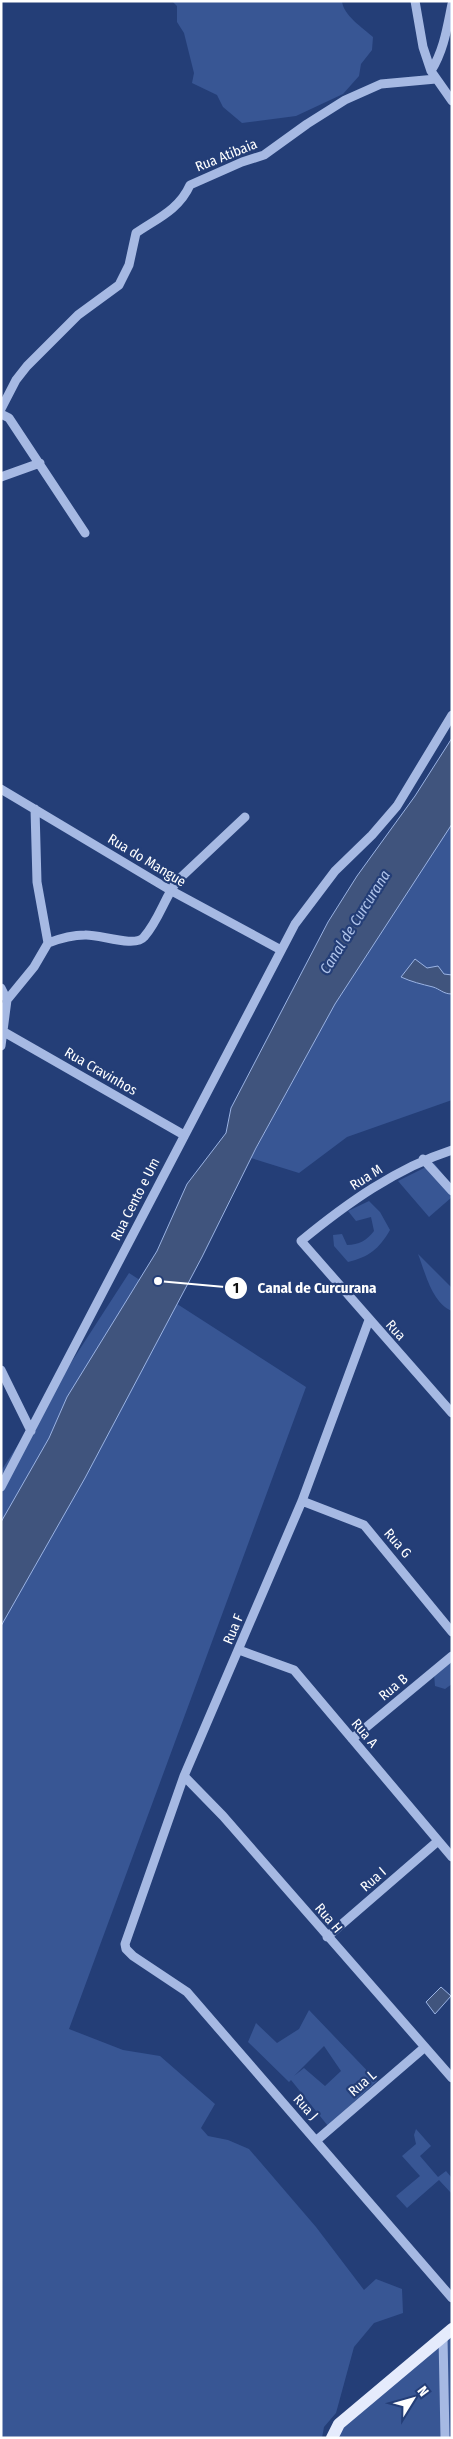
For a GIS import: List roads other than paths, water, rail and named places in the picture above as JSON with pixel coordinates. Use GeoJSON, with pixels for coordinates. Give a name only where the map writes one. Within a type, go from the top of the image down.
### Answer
{"type":"FeatureCollection","features":[{"type":"Feature","properties":{"kind":"main road"},"geometry":{"type":"LineString","coordinates":[[332,2438],[340,2424],[448,2333]]}},
{"type":"Feature","properties":{"kind":"street"},"geometry":{"type":"LineString","coordinates":[[415,1],[423,47],[434,75],[452,101]]}},
{"type":"Feature","properties":{"kind":"street"},"geometry":{"type":"LineString","coordinates":[[434,75],[444,46],[452,4]]}},
{"type":"Feature","properties":{"kind":"street","name":"Rua Atibaia"},"geometry":{"type":"LineString","coordinates":[[1,409],[16,380],[28,366],[78,315],[119,285],[129,265],[136,233],[175,207],[186,194],[190,185],[242,162],[264,155],[306,124],[345,100],[374,87],[434,75]]}},
{"type":"Feature","properties":{"kind":"street"},"geometry":{"type":"LineString","coordinates":[[1,414],[9,418],[85,533]]}},
{"type":"Feature","properties":{"kind":"street"},"geometry":{"type":"LineString","coordinates":[[1,477],[40,463]]}},
{"type":"Feature","properties":{"kind":"street","name":"Rua Cento e Um"},"geometry":{"type":"LineString","coordinates":[[1,1487],[295,924],[334,871],[372,835],[396,806],[452,714]]}},
{"type":"Feature","properties":{"kind":"street","name":"Rua do Mangue"},"geometry":{"type":"LineString","coordinates":[[1,789],[170,890],[281,950]]}},
{"type":"Feature","properties":{"kind":"street"},"geometry":{"type":"LineString","coordinates":[[35,809],[37,882],[48,943]]}},
{"type":"Feature","properties":{"kind":"street"},"geometry":{"type":"LineString","coordinates":[[7,1000],[34,967],[48,943],[67,936],[88,934],[121,940],[137,941],[143,939],[160,916],[170,890],[177,881],[245,817]]}},
{"type":"Feature","properties":{"kind":"street"},"geometry":{"type":"LineString","coordinates":[[1,988],[7,1000],[1,1046]]}},
{"type":"Feature","properties":{"kind":"street","name":"Rua Cravinhos"},"geometry":{"type":"LineString","coordinates":[[4,1032],[184,1135]]}},
{"type":"Feature","properties":{"kind":"street","name":"Rua M"},"geometry":{"type":"LineString","coordinates":[[301,1241],[335,1213],[423,1159],[452,1150]]}},
{"type":"Feature","properties":{"kind":"street"},"geometry":{"type":"LineString","coordinates":[[423,1159],[452,1191]]}},
{"type":"Feature","properties":{"kind":"street","name":"Rua"},"geometry":{"type":"LineString","coordinates":[[301,1241],[452,1413]]}},
{"type":"Feature","properties":{"kind":"street","name":"Rua F"},"geometry":{"type":"LineString","coordinates":[[126,1949],[126,1938],[184,1776],[302,1501],[369,1320]]}},
{"type":"Feature","properties":{"kind":"street"},"geometry":{"type":"LineString","coordinates":[[1,1370],[31,1431]]}},
{"type":"Feature","properties":{"kind":"street","name":"Rua G"},"geometry":{"type":"LineString","coordinates":[[302,1501],[364,1526],[452,1632]]}},
{"type":"Feature","properties":{"kind":"street","name":"Rua A"},"geometry":{"type":"LineString","coordinates":[[239,1650],[294,1670],[452,1857]]}},
{"type":"Feature","properties":{"kind":"street","name":"Rua B"},"geometry":{"type":"LineString","coordinates":[[352,1739],[452,1656]]}},
{"type":"Feature","properties":{"kind":"street","name":"Rua H"},"geometry":{"type":"LineString","coordinates":[[184,1776],[230,1824],[452,2078]]}},
{"type":"Feature","properties":{"kind":"street","name":"Rua I"},"geometry":{"type":"LineString","coordinates":[[327,1937],[438,1841]]}},
{"type":"Feature","properties":{"kind":"street","name":"Rua J"},"geometry":{"type":"LineString","coordinates":[[126,1949],[133,1956],[187,1992],[452,2298]]}},
{"type":"Feature","properties":{"kind":"street","name":"Rua L"},"geometry":{"type":"LineString","coordinates":[[317,2140],[425,2047]]}},
{"type":"Feature","properties":{"kind":"street"},"geometry":{"type":"LineString","coordinates":[[445,2438],[448,2333]]}},
{"type":"Feature","properties":{"kind":"water"},"geometry":{"type":"Polygon","coordinates":[[[452,738],[452,824],[335,1004],[256,1148],[202,1257],[85,1478],[1,1626],[1,1522],[49,1438],[67,1397],[157,1251],[187,1184],[226,1133],[231,1108],[328,922],[357,876],[415,796],[452,738]]]}},
{"type":"Feature","properties":{"kind":"water"},"geometry":{"type":"Polygon","coordinates":[[[415,959],[427,968],[438,966],[444,974],[452,975],[452,994],[401,977],[415,959]]]}},
{"type":"Feature","properties":{"kind":"water"},"geometry":{"type":"Polygon","coordinates":[[[441,1987],[451,1996],[435,2014],[426,2002],[441,1987]]]}},
{"type":"Feature","properties":{"kind":"place","name":"Canal de Curcurana"},"geometry":{"type":"Point","coordinates":[158,1281]}}]}
